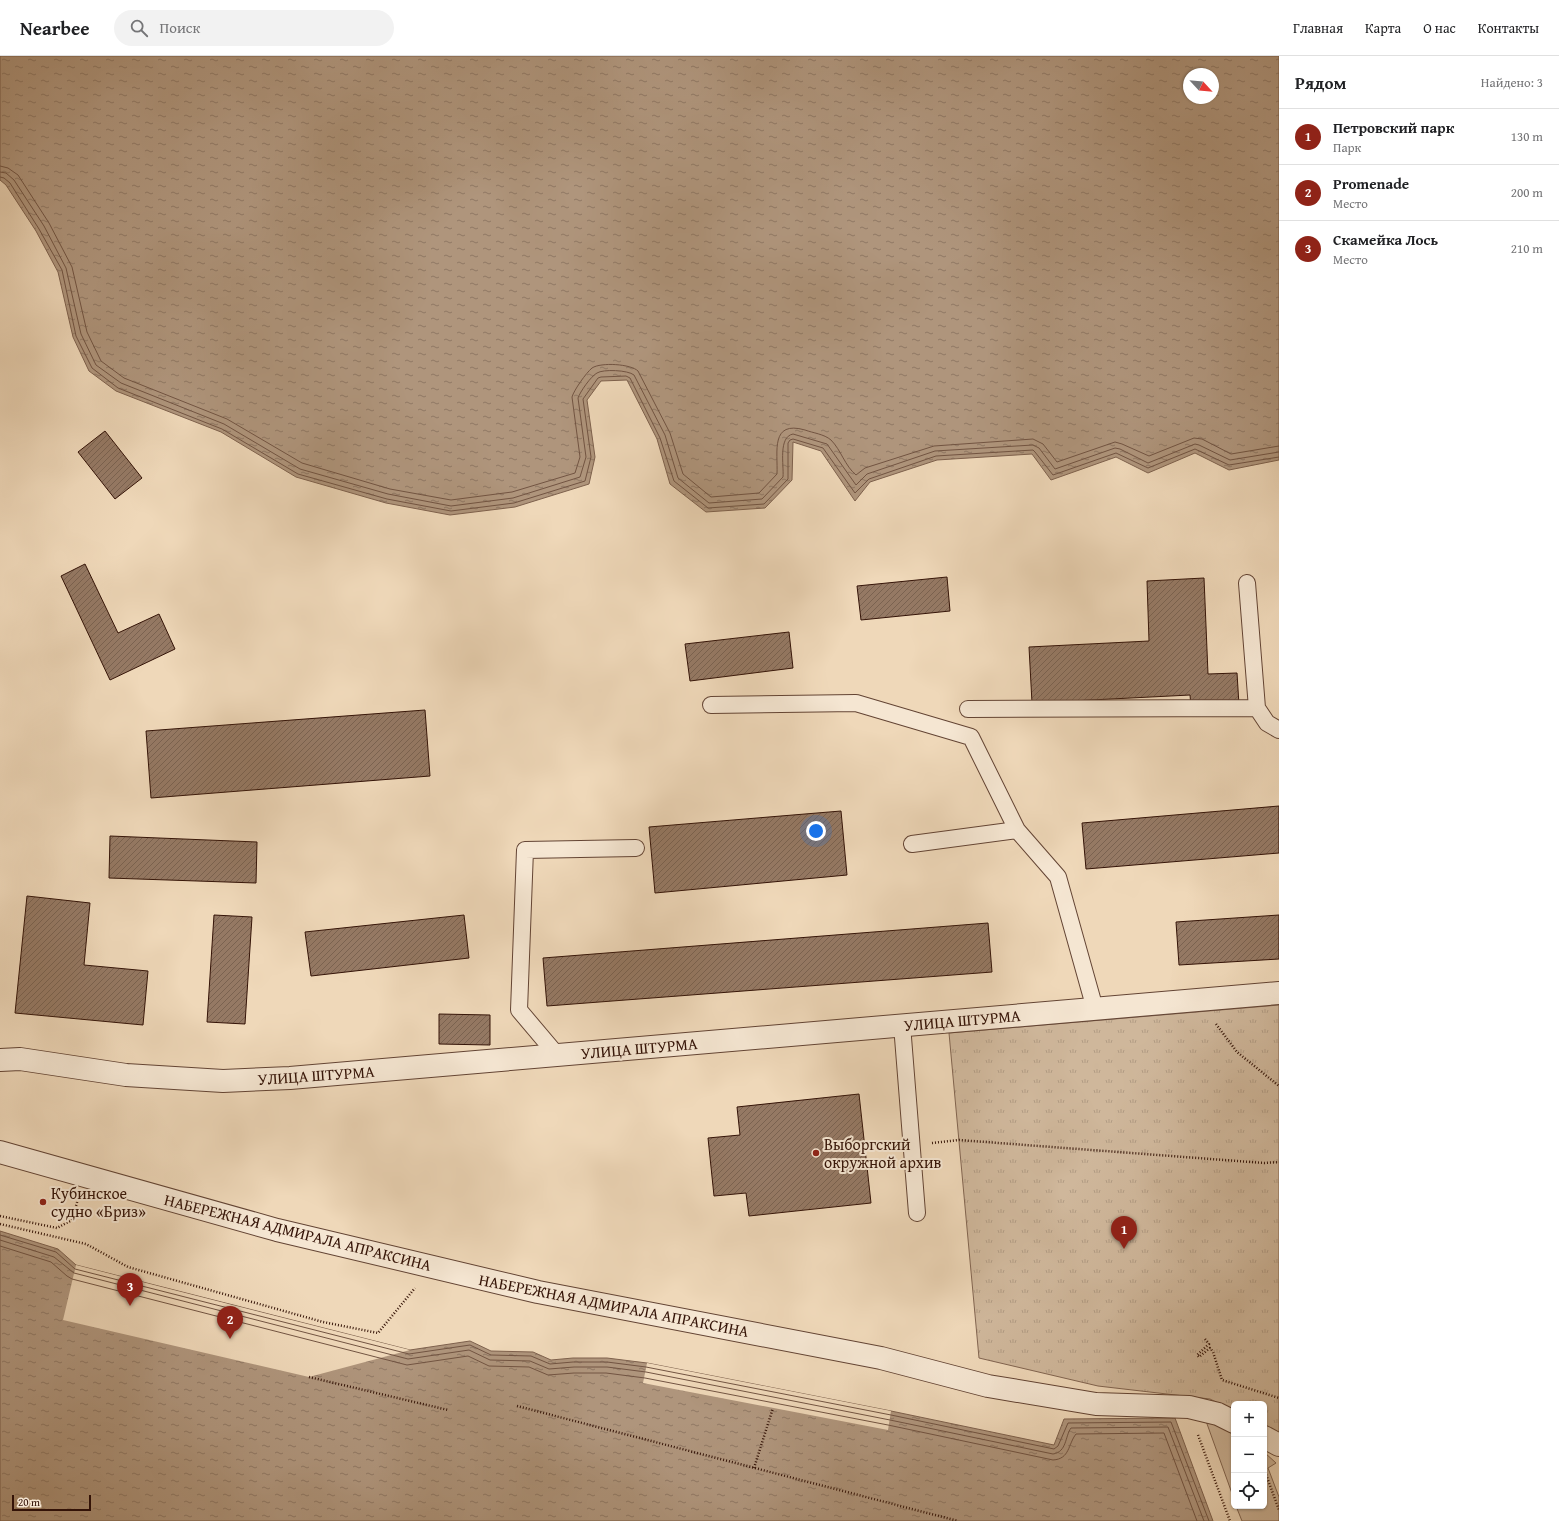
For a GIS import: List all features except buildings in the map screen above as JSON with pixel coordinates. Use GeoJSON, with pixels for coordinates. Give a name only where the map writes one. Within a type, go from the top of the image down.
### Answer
{"type":"FeatureCollection","features":[{"type":"Feature","properties":{"kind":"street","name":"УЛИЦА ШТУРМА"},"geometry":{"type":"LineString","coordinates":[[0,1060],[20,1058],[126,1075],[223,1082],[290,1078],[1279,993]]}},
{"type":"Feature","properties":{"kind":"street","name":"НАБЕРЕЖНАЯ АДМИРАЛА АПРАКСИНА"},"geometry":{"type":"LineString","coordinates":[[0,1152],[277,1230],[538,1292],[881,1358],[988,1386],[1096,1404],[1189,1407],[1218,1414],[1231,1420]]}},
{"type":"Feature","properties":{"kind":"street"},"geometry":{"type":"LineString","coordinates":[[1267,1439],[1279,1445]]}},
{"type":"Feature","properties":{"kind":"lane"},"geometry":{"type":"LineString","coordinates":[[1247,583],[1257,708],[1267,723],[1279,730]]}},
{"type":"Feature","properties":{"kind":"lane"},"geometry":{"type":"LineString","coordinates":[[711,706],[856,703],[971,736],[1016,830],[1058,877],[1095,1009]]}},
{"type":"Feature","properties":{"kind":"lane"},"geometry":{"type":"LineString","coordinates":[[968,708],[1257,708]]}},
{"type":"Feature","properties":{"kind":"lane"},"geometry":{"type":"LineString","coordinates":[[912,844],[1016,830]]}},
{"type":"Feature","properties":{"kind":"lane"},"geometry":{"type":"LineString","coordinates":[[558,1055],[519,1010],[524,850],[636,848]]}},
{"type":"Feature","properties":{"kind":"lane"},"geometry":{"type":"LineString","coordinates":[[902,1025],[917,1213]]}},
{"type":"Feature","properties":{"kind":"path"},"geometry":{"type":"LineString","coordinates":[[1215,1023],[1237,1052],[1279,1086]]}},
{"type":"Feature","properties":{"kind":"path"},"geometry":{"type":"LineString","coordinates":[[959,1140],[1279,1162]]}},
{"type":"Feature","properties":{"kind":"path"},"geometry":{"type":"LineString","coordinates":[[0,1216],[57,1228],[72,1220],[80,1192]]}},
{"type":"Feature","properties":{"kind":"path"},"geometry":{"type":"LineString","coordinates":[[0,1224],[86,1244],[128,1267],[323,1322],[378,1333],[416,1287]]}},
{"type":"Feature","properties":{"kind":"path"},"geometry":{"type":"LineString","coordinates":[[1206,1340],[1209,1344],[1197,1355],[1199,1357],[1210,1348],[1213,1352],[1222,1380],[1279,1398]]}},
{"type":"Feature","properties":{"kind":"path"},"geometry":{"type":"LineString","coordinates":[[309,1377],[448,1410]]}},
{"type":"Feature","properties":{"kind":"path"},"geometry":{"type":"LineString","coordinates":[[516,1406],[958,1521]]}},
{"type":"Feature","properties":{"kind":"path"},"geometry":{"type":"LineString","coordinates":[[754,1468],[773,1408]]}},
{"type":"Feature","properties":{"kind":"path"},"geometry":{"type":"LineString","coordinates":[[1196,1430],[1230,1521]]}},
{"type":"Feature","properties":{"kind":"path"},"geometry":{"type":"LineString","coordinates":[[1265,1473],[1279,1510]]}},
{"type":"Feature","properties":{"kind":"green space"},"geometry":{"type":"Polygon","coordinates":[[[1279,1005],[1279,1437],[1267,1428],[1267,1401],[1231,1401],[1231,1410],[1210,1399],[1098,1386],[979,1358],[949,1033],[1279,1005]]]}},
{"type":"Feature","properties":{"kind":"green space"},"geometry":{"type":"Polygon","coordinates":[[[1206,1421],[1231,1432],[1231,1491],[1206,1421]]]}},
{"type":"Feature","properties":{"kind":"green space"},"geometry":{"type":"Polygon","coordinates":[[[1267,1455],[1276,1463],[1268,1468],[1279,1497],[1279,1521],[1242,1521],[1237,1509],[1267,1509],[1267,1455]]]}},
{"type":"Feature","properties":{"kind":"water"},"geometry":{"type":"Polygon","coordinates":[[[0,56],[1279,56],[1279,460],[1229,470],[1195,453],[1148,473],[1116,457],[1051,480],[1032,454],[937,460],[870,482],[855,501],[821,451],[793,442],[792,480],[765,508],[706,512],[670,484],[657,439],[627,380],[601,381],[587,400],[595,457],[589,484],[515,507],[450,515],[386,503],[296,477],[221,432],[116,391],[89,371],[73,337],[58,272],[36,231],[6,185],[0,180],[0,56]]]}},
{"type":"Feature","properties":{"kind":"water"},"geometry":{"type":"Polygon","coordinates":[[[0,1231],[58,1249],[76,1265],[410,1350],[470,1341],[491,1351],[533,1352],[551,1360],[573,1358],[607,1358],[647,1363],[1054,1445],[1064,1419],[1175,1418],[1213,1521],[0,1521],[0,1231]]]}},
{"type":"Feature","properties":{"kind":"pier"},"geometry":{"type":"Polygon","coordinates":[[[76,1265],[410,1350],[309,1377],[63,1320],[76,1265]]]}},
{"type":"Feature","properties":{"kind":"pier"},"geometry":{"type":"Polygon","coordinates":[[[647,1363],[891,1411],[888,1430],[643,1383],[647,1363]]]}},
{"type":"Feature","properties":{"kind":"place","name":"Выборгский окружной архив"},"geometry":{"type":"Point","coordinates":[816,1153]}},
{"type":"Feature","properties":{"kind":"place","name":"Кубинское судно «Бриз»"},"geometry":{"type":"Point","coordinates":[43,1202]}},
{"type":"Feature","properties":{"kind":"place","name":"Петровский парк"},"geometry":{"type":"Point","coordinates":[1124,1249]}},
{"type":"Feature","properties":{"kind":"place","name":"Скамейка Лось"},"geometry":{"type":"Point","coordinates":[130,1306]}},
{"type":"Feature","properties":{"kind":"place","name":"Promenade"},"geometry":{"type":"Point","coordinates":[230,1339]}}]}
